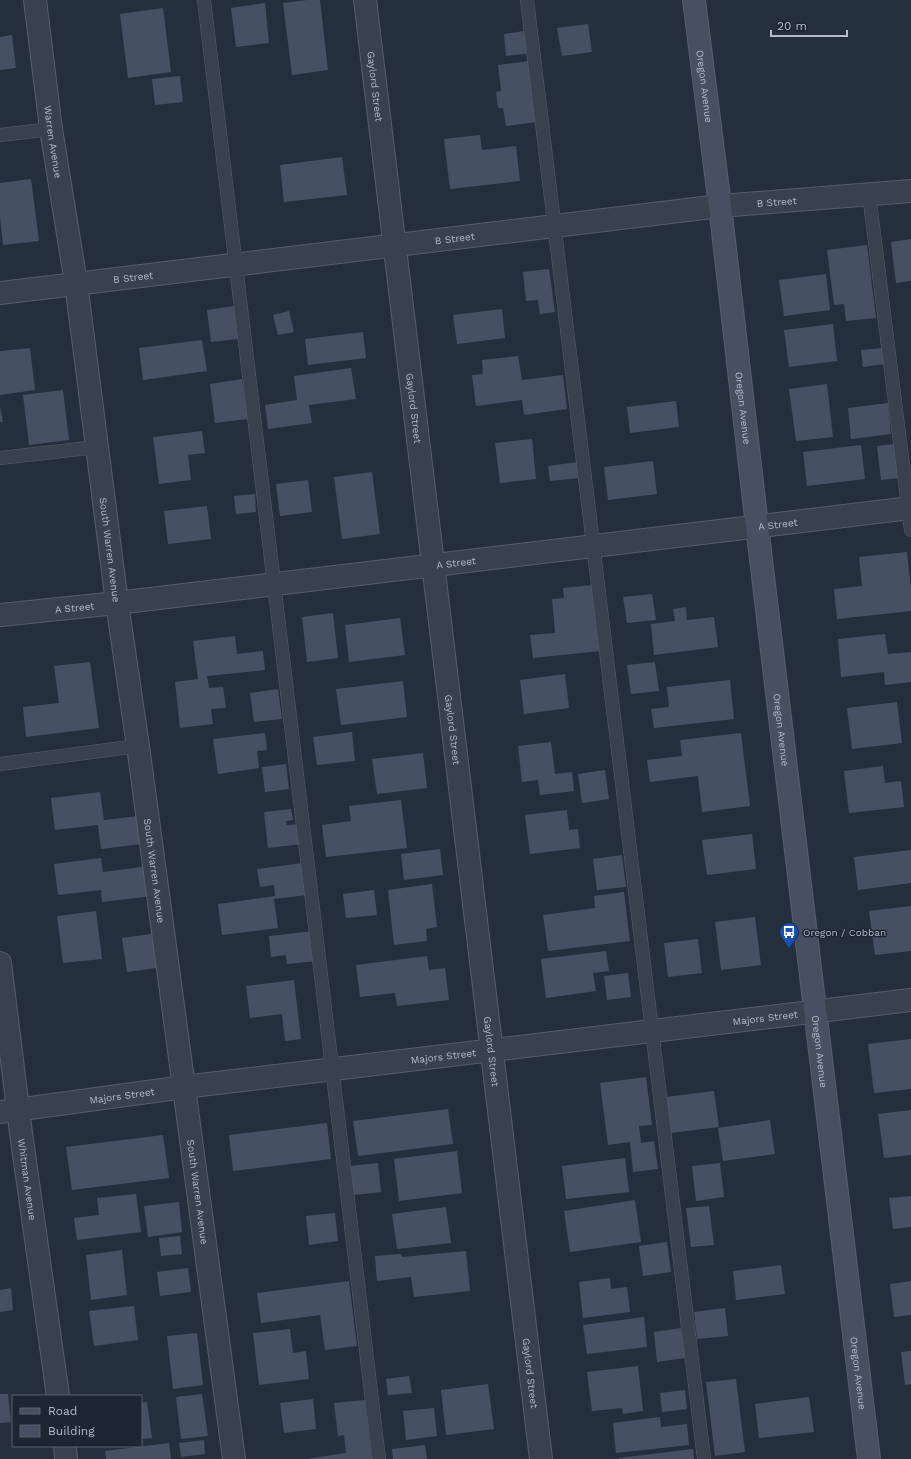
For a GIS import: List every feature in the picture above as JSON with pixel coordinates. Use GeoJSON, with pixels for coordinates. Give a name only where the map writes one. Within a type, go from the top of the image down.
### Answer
{"type":"FeatureCollection","features":[{"type":"Feature","properties":{"kind":"street","name":"Warren Avenue"},"geometry":{"type":"LineString","coordinates":[[35,0],[51,129],[76,283]]}},
{"type":"Feature","properties":{"kind":"street","name":"Gaylord Street"},"geometry":{"type":"LineString","coordinates":[[365,0],[541,1459]]}},
{"type":"Feature","properties":{"kind":"street","name":"Oregon Avenue"},"geometry":{"type":"LineString","coordinates":[[694,0],[720,206],[869,1459]]}},
{"type":"Feature","properties":{"kind":"street","name":"B Street"},"geometry":{"type":"LineString","coordinates":[[0,293],[720,206],[911,191]]}},
{"type":"Feature","properties":{"kind":"street","name":"South Warren Avenue"},"geometry":{"type":"LineString","coordinates":[[76,283],[117,603],[138,746],[234,1459]]}},
{"type":"Feature","properties":{"kind":"street","name":"A Street"},"geometry":{"type":"LineString","coordinates":[[0,615],[117,603],[910,508]]}},
{"type":"Feature","properties":{"kind":"street","name":"Whitman Avenue"},"geometry":{"type":"LineString","coordinates":[[0,963],[9,1110],[58,1395]]}},
{"type":"Feature","properties":{"kind":"street","name":"Majors Street"},"geometry":{"type":"LineString","coordinates":[[9,1110],[911,1000]]}},
{"type":"Feature","properties":{"kind":"street"},"geometry":{"type":"LineString","coordinates":[[65,1447],[66,1459]]}},
{"type":"Feature","properties":{"kind":"lane"},"geometry":{"type":"LineString","coordinates":[[204,0],[379,1459]]}},
{"type":"Feature","properties":{"kind":"lane"},"geometry":{"type":"LineString","coordinates":[[527,0],[556,226],[704,1459]]}},
{"type":"Feature","properties":{"kind":"lane"},"geometry":{"type":"LineString","coordinates":[[0,135],[51,129]]}},
{"type":"Feature","properties":{"kind":"lane"},"geometry":{"type":"LineString","coordinates":[[869,194],[910,508],[911,530]]}},
{"type":"Feature","properties":{"kind":"lane"},"geometry":{"type":"LineString","coordinates":[[0,458],[97,447]]}},
{"type":"Feature","properties":{"kind":"lane"},"geometry":{"type":"LineString","coordinates":[[0,764],[138,746]]}},
{"type":"Feature","properties":{"kind":"building"},"geometry":{"type":"Polygon","coordinates":[[[320,0],[328,70],[292,75],[283,3],[320,0]]]}},
{"type":"Feature","properties":{"kind":"building"},"geometry":{"type":"Polygon","coordinates":[[[265,3],[269,43],[236,47],[231,8],[265,3]]]}},
{"type":"Feature","properties":{"kind":"building"},"geometry":{"type":"Polygon","coordinates":[[[163,8],[171,72],[128,78],[120,14],[163,8]]]}},
{"type":"Feature","properties":{"kind":"building"},"geometry":{"type":"Polygon","coordinates":[[[588,24],[592,52],[562,56],[557,28],[588,24]]]}},
{"type":"Feature","properties":{"kind":"building"},"geometry":{"type":"Polygon","coordinates":[[[530,30],[533,53],[506,56],[504,34],[530,30]]]}},
{"type":"Feature","properties":{"kind":"building"},"geometry":{"type":"Polygon","coordinates":[[[12,35],[16,68],[0,70],[0,37],[12,35]]]}},
{"type":"Feature","properties":{"kind":"building"},"geometry":{"type":"Polygon","coordinates":[[[530,61],[537,122],[506,126],[503,108],[498,108],[496,92],[501,91],[498,65],[530,61]]]}},
{"type":"Feature","properties":{"kind":"building"},"geometry":{"type":"Polygon","coordinates":[[[180,76],[183,102],[155,105],[152,79],[180,76]]]}},
{"type":"Feature","properties":{"kind":"building"},"geometry":{"type":"Polygon","coordinates":[[[480,135],[482,150],[516,146],[520,181],[450,189],[444,139],[480,135]]]}},
{"type":"Feature","properties":{"kind":"building"},"geometry":{"type":"Polygon","coordinates":[[[342,157],[347,195],[284,202],[280,165],[342,157]]]}},
{"type":"Feature","properties":{"kind":"building"},"geometry":{"type":"Polygon","coordinates":[[[31,179],[39,241],[3,245],[0,217],[0,183],[31,179]]]}},
{"type":"Feature","properties":{"kind":"building"},"geometry":{"type":"Polygon","coordinates":[[[911,239],[911,281],[896,283],[891,242],[911,239]]]}},
{"type":"Feature","properties":{"kind":"building"},"geometry":{"type":"Polygon","coordinates":[[[867,245],[876,318],[846,321],[844,304],[834,305],[827,250],[867,245]]]}},
{"type":"Feature","properties":{"kind":"building"},"geometry":{"type":"Polygon","coordinates":[[[549,269],[555,312],[540,314],[538,300],[526,301],[523,272],[549,269]]]}},
{"type":"Feature","properties":{"kind":"building"},"geometry":{"type":"Polygon","coordinates":[[[826,274],[830,310],[784,316],[779,280],[826,274]]]}},
{"type":"Feature","properties":{"kind":"building"},"geometry":{"type":"Polygon","coordinates":[[[234,306],[238,339],[211,342],[207,310],[234,306]]]}},
{"type":"Feature","properties":{"kind":"building"},"geometry":{"type":"Polygon","coordinates":[[[502,309],[505,338],[457,344],[453,315],[502,309]]]}},
{"type":"Feature","properties":{"kind":"building"},"geometry":{"type":"Polygon","coordinates":[[[289,311],[294,332],[278,335],[273,315],[289,311]]]}},
{"type":"Feature","properties":{"kind":"building"},"geometry":{"type":"Polygon","coordinates":[[[833,324],[837,361],[789,367],[784,330],[833,324]]]}},
{"type":"Feature","properties":{"kind":"building"},"geometry":{"type":"Polygon","coordinates":[[[363,332],[366,358],[308,365],[305,339],[363,332]]]}},
{"type":"Feature","properties":{"kind":"building"},"geometry":{"type":"Polygon","coordinates":[[[202,340],[207,371],[143,380],[139,348],[202,340]]]}},
{"type":"Feature","properties":{"kind":"building"},"geometry":{"type":"Polygon","coordinates":[[[30,348],[35,390],[0,395],[0,351],[30,348]]]}},
{"type":"Feature","properties":{"kind":"building"},"geometry":{"type":"Polygon","coordinates":[[[883,348],[885,364],[863,367],[861,350],[883,348]]]}},
{"type":"Feature","properties":{"kind":"building"},"geometry":{"type":"Polygon","coordinates":[[[518,356],[522,380],[563,375],[567,409],[524,415],[522,400],[476,406],[472,375],[483,374],[482,360],[518,356]]]}},
{"type":"Feature","properties":{"kind":"building"},"geometry":{"type":"Polygon","coordinates":[[[351,368],[356,399],[309,405],[312,423],[268,429],[265,405],[297,400],[294,376],[351,368]]]}},
{"type":"Feature","properties":{"kind":"building"},"geometry":{"type":"Polygon","coordinates":[[[242,379],[248,419],[215,423],[210,384],[242,379]]]}},
{"type":"Feature","properties":{"kind":"building"},"geometry":{"type":"Polygon","coordinates":[[[827,384],[833,437],[796,441],[789,389],[827,384]]]}},
{"type":"Feature","properties":{"kind":"building"},"geometry":{"type":"Polygon","coordinates":[[[63,390],[69,440],[29,445],[23,395],[63,390]]]}},
{"type":"Feature","properties":{"kind":"building"},"geometry":{"type":"Polygon","coordinates":[[[676,401],[679,427],[630,433],[627,407],[676,401]]]}},
{"type":"Feature","properties":{"kind":"building"},"geometry":{"type":"Polygon","coordinates":[[[888,403],[891,434],[851,439],[848,408],[888,403]]]}},
{"type":"Feature","properties":{"kind":"building"},"geometry":{"type":"Polygon","coordinates":[[[0,406],[3,422],[0,422],[0,406]]]}},
{"type":"Feature","properties":{"kind":"building"},"geometry":{"type":"Polygon","coordinates":[[[202,431],[205,453],[188,455],[191,480],[159,484],[153,437],[202,431]]]}},
{"type":"Feature","properties":{"kind":"building"},"geometry":{"type":"Polygon","coordinates":[[[532,439],[536,479],[500,483],[495,443],[532,439]]]}},
{"type":"Feature","properties":{"kind":"building"},"geometry":{"type":"Polygon","coordinates":[[[895,444],[899,478],[881,480],[877,446],[895,444]]]}},
{"type":"Feature","properties":{"kind":"building"},"geometry":{"type":"Polygon","coordinates":[[[861,445],[865,479],[807,486],[803,452],[861,445]]]}},
{"type":"Feature","properties":{"kind":"building"},"geometry":{"type":"Polygon","coordinates":[[[653,461],[657,494],[608,500],[604,467],[653,461]]]}},
{"type":"Feature","properties":{"kind":"building"},"geometry":{"type":"Polygon","coordinates":[[[578,462],[580,478],[550,481],[548,466],[578,462]]]}},
{"type":"Feature","properties":{"kind":"building"},"geometry":{"type":"Polygon","coordinates":[[[372,472],[380,534],[342,539],[334,477],[372,472]]]}},
{"type":"Feature","properties":{"kind":"building"},"geometry":{"type":"Polygon","coordinates":[[[308,480],[312,512],[280,516],[276,484],[308,480]]]}},
{"type":"Feature","properties":{"kind":"building"},"geometry":{"type":"Polygon","coordinates":[[[255,494],[256,512],[236,514],[234,496],[255,494]]]}},
{"type":"Feature","properties":{"kind":"building"},"geometry":{"type":"Polygon","coordinates":[[[207,506],[211,539],[168,544],[164,511],[207,506]]]}},
{"type":"Feature","properties":{"kind":"building"},"geometry":{"type":"Polygon","coordinates":[[[907,552],[911,589],[911,611],[837,619],[834,589],[862,586],[859,557],[907,552]]]}},
{"type":"Feature","properties":{"kind":"building"},"geometry":{"type":"Polygon","coordinates":[[[594,585],[601,651],[533,658],[530,635],[555,633],[552,599],[564,598],[563,588],[594,585]]]}},
{"type":"Feature","properties":{"kind":"building"},"geometry":{"type":"Polygon","coordinates":[[[652,594],[656,620],[627,623],[623,597],[652,594]]]}},
{"type":"Feature","properties":{"kind":"building"},"geometry":{"type":"Polygon","coordinates":[[[686,607],[687,620],[714,617],[718,647],[654,655],[651,624],[675,621],[673,609],[686,607]]]}},
{"type":"Feature","properties":{"kind":"building"},"geometry":{"type":"Polygon","coordinates":[[[333,613],[338,658],[307,662],[302,617],[333,613]]]}},
{"type":"Feature","properties":{"kind":"building"},"geometry":{"type":"Polygon","coordinates":[[[400,618],[405,655],[349,662],[345,625],[400,618]]]}},
{"type":"Feature","properties":{"kind":"building"},"geometry":{"type":"Polygon","coordinates":[[[885,634],[888,654],[911,652],[911,682],[885,685],[884,672],[841,677],[838,639],[885,634]]]}},
{"type":"Feature","properties":{"kind":"building"},"geometry":{"type":"Polygon","coordinates":[[[235,636],[237,654],[263,651],[265,670],[207,676],[209,688],[223,687],[226,708],[211,709],[213,724],[180,728],[175,682],[198,679],[193,641],[235,636]]]}},
{"type":"Feature","properties":{"kind":"building"},"geometry":{"type":"Polygon","coordinates":[[[90,662],[99,728],[26,737],[23,707],[59,703],[54,666],[90,662]]]}},
{"type":"Feature","properties":{"kind":"building"},"geometry":{"type":"Polygon","coordinates":[[[655,662],[659,691],[631,694],[627,665],[655,662]]]}},
{"type":"Feature","properties":{"kind":"building"},"geometry":{"type":"Polygon","coordinates":[[[565,674],[569,708],[524,714],[520,680],[565,674]]]}},
{"type":"Feature","properties":{"kind":"building"},"geometry":{"type":"Polygon","coordinates":[[[730,680],[734,719],[654,728],[651,709],[669,707],[667,687],[730,680]]]}},
{"type":"Feature","properties":{"kind":"building"},"geometry":{"type":"Polygon","coordinates":[[[403,681],[407,717],[341,725],[336,689],[403,681]]]}},
{"type":"Feature","properties":{"kind":"building"},"geometry":{"type":"Polygon","coordinates":[[[278,689],[282,719],[254,722],[250,693],[278,689]]]}},
{"type":"Feature","properties":{"kind":"building"},"geometry":{"type":"Polygon","coordinates":[[[897,702],[902,743],[852,749],[847,708],[897,702]]]}},
{"type":"Feature","properties":{"kind":"building"},"geometry":{"type":"Polygon","coordinates":[[[352,732],[355,761],[317,765],[313,737],[352,732]]]}},
{"type":"Feature","properties":{"kind":"building"},"geometry":{"type":"Polygon","coordinates":[[[265,733],[267,750],[257,751],[259,768],[218,774],[213,739],[265,733]]]}},
{"type":"Feature","properties":{"kind":"building"},"geometry":{"type":"Polygon","coordinates":[[[741,733],[750,806],[702,812],[698,776],[650,782],[647,760],[682,756],[680,740],[741,733]]]}},
{"type":"Feature","properties":{"kind":"building"},"geometry":{"type":"Polygon","coordinates":[[[551,742],[555,774],[572,772],[574,791],[540,795],[538,780],[522,782],[518,746],[551,742]]]}},
{"type":"Feature","properties":{"kind":"building"},"geometry":{"type":"Polygon","coordinates":[[[423,753],[427,788],[377,794],[372,759],[423,753]]]}},
{"type":"Feature","properties":{"kind":"building"},"geometry":{"type":"Polygon","coordinates":[[[286,764],[289,789],[265,792],[262,767],[286,764]]]}},
{"type":"Feature","properties":{"kind":"building"},"geometry":{"type":"Polygon","coordinates":[[[883,766],[885,783],[901,781],[904,807],[849,813],[844,771],[883,766]]]}},
{"type":"Feature","properties":{"kind":"building"},"geometry":{"type":"Polygon","coordinates":[[[605,770],[609,799],[582,803],[578,774],[605,770]]]}},
{"type":"Feature","properties":{"kind":"building"},"geometry":{"type":"Polygon","coordinates":[[[100,792],[104,820],[139,816],[142,844],[101,849],[98,825],[55,830],[51,798],[100,792]]]}},
{"type":"Feature","properties":{"kind":"building"},"geometry":{"type":"Polygon","coordinates":[[[401,800],[407,848],[326,857],[322,825],[351,821],[349,806],[401,800]]]}},
{"type":"Feature","properties":{"kind":"building"},"geometry":{"type":"Polygon","coordinates":[[[291,809],[293,820],[286,821],[287,825],[301,824],[303,844],[268,848],[264,812],[291,809]]]}},
{"type":"Feature","properties":{"kind":"building"},"geometry":{"type":"Polygon","coordinates":[[[567,810],[569,830],[578,829],[580,848],[530,854],[525,815],[567,810]]]}},
{"type":"Feature","properties":{"kind":"building"},"geometry":{"type":"Polygon","coordinates":[[[752,834],[756,869],[707,875],[702,840],[752,834]]]}},
{"type":"Feature","properties":{"kind":"building"},"geometry":{"type":"Polygon","coordinates":[[[440,849],[443,875],[404,880],[401,854],[440,849]]]}},
{"type":"Feature","properties":{"kind":"building"},"geometry":{"type":"Polygon","coordinates":[[[911,850],[911,883],[858,890],[854,857],[911,850]]]}},
{"type":"Feature","properties":{"kind":"building"},"geometry":{"type":"Polygon","coordinates":[[[622,855],[626,887],[597,890],[593,859],[622,855]]]}},
{"type":"Feature","properties":{"kind":"building"},"geometry":{"type":"Polygon","coordinates":[[[101,858],[103,872],[149,866],[153,896],[102,902],[101,890],[58,895],[54,864],[101,858]]]}},
{"type":"Feature","properties":{"kind":"building"},"geometry":{"type":"Polygon","coordinates":[[[303,863],[307,895],[274,899],[278,928],[222,935],[218,904],[275,896],[274,885],[260,887],[257,869],[303,863]]]}},
{"type":"Feature","properties":{"kind":"building"},"geometry":{"type":"Polygon","coordinates":[[[432,884],[437,927],[426,929],[427,941],[394,945],[388,890],[432,884]]]}},
{"type":"Feature","properties":{"kind":"building"},"geometry":{"type":"Polygon","coordinates":[[[374,890],[377,915],[346,918],[343,894],[374,890]]]}},
{"type":"Feature","properties":{"kind":"building"},"geometry":{"type":"Polygon","coordinates":[[[624,892],[630,941],[548,951],[543,915],[595,908],[594,896],[624,892]]]}},
{"type":"Feature","properties":{"kind":"building"},"geometry":{"type":"Polygon","coordinates":[[[911,906],[911,951],[875,955],[869,911],[911,906]]]}},
{"type":"Feature","properties":{"kind":"building"},"geometry":{"type":"Polygon","coordinates":[[[96,911],[102,959],[63,963],[57,916],[96,911]]]}},
{"type":"Feature","properties":{"kind":"building"},"geometry":{"type":"Polygon","coordinates":[[[755,917],[761,965],[721,970],[715,922],[755,917]]]}},
{"type":"Feature","properties":{"kind":"building"},"geometry":{"type":"Polygon","coordinates":[[[314,931],[317,961],[287,964],[286,955],[271,957],[269,936],[314,931]]]}},
{"type":"Feature","properties":{"kind":"building"},"geometry":{"type":"Polygon","coordinates":[[[158,933],[163,967],[127,972],[122,938],[158,933]]]}},
{"type":"Feature","properties":{"kind":"building"},"geometry":{"type":"Polygon","coordinates":[[[698,939],[702,973],[668,977],[664,943],[698,939]]]}},
{"type":"Feature","properties":{"kind":"building"},"geometry":{"type":"Polygon","coordinates":[[[606,951],[609,971],[593,973],[596,991],[546,998],[541,959],[606,951]]]}},
{"type":"Feature","properties":{"kind":"building"},"geometry":{"type":"Polygon","coordinates":[[[427,956],[429,970],[445,968],[449,1000],[397,1006],[395,993],[360,997],[356,965],[427,956]]]}},
{"type":"Feature","properties":{"kind":"building"},"geometry":{"type":"Polygon","coordinates":[[[628,973],[631,997],[607,1000],[604,976],[628,973]]]}},
{"type":"Feature","properties":{"kind":"building"},"geometry":{"type":"Polygon","coordinates":[[[294,980],[301,1039],[285,1041],[282,1014],[250,1018],[246,986],[294,980]]]}},
{"type":"Feature","properties":{"kind":"building"},"geometry":{"type":"Polygon","coordinates":[[[911,1039],[911,1089],[874,1093],[868,1044],[911,1039]]]}},
{"type":"Feature","properties":{"kind":"building"},"geometry":{"type":"Polygon","coordinates":[[[646,1077],[652,1125],[639,1126],[641,1143],[654,1141],[658,1169],[633,1172],[630,1142],[608,1145],[600,1083],[646,1077]]]}},
{"type":"Feature","properties":{"kind":"building"},"geometry":{"type":"Polygon","coordinates":[[[714,1091],[719,1127],[671,1133],[666,1097],[714,1091]]]}},
{"type":"Feature","properties":{"kind":"building"},"geometry":{"type":"Polygon","coordinates":[[[448,1109],[453,1144],[358,1156],[353,1121],[448,1109]]]}},
{"type":"Feature","properties":{"kind":"building"},"geometry":{"type":"Polygon","coordinates":[[[911,1110],[911,1155],[884,1158],[878,1114],[911,1110]]]}},
{"type":"Feature","properties":{"kind":"building"},"geometry":{"type":"Polygon","coordinates":[[[770,1120],[775,1154],[723,1161],[718,1128],[770,1120]]]}},
{"type":"Feature","properties":{"kind":"building"},"geometry":{"type":"Polygon","coordinates":[[[327,1123],[331,1159],[233,1171],[229,1135],[327,1123]]]}},
{"type":"Feature","properties":{"kind":"building"},"geometry":{"type":"Polygon","coordinates":[[[163,1135],[169,1178],[72,1190],[66,1147],[163,1135]]]}},
{"type":"Feature","properties":{"kind":"building"},"geometry":{"type":"Polygon","coordinates":[[[457,1151],[462,1193],[399,1201],[394,1159],[457,1151]]]}},
{"type":"Feature","properties":{"kind":"building"},"geometry":{"type":"Polygon","coordinates":[[[625,1158],[629,1192],[566,1199],[562,1166],[625,1158]]]}},
{"type":"Feature","properties":{"kind":"building"},"geometry":{"type":"Polygon","coordinates":[[[378,1163],[381,1192],[354,1195],[350,1166],[378,1163]]]}},
{"type":"Feature","properties":{"kind":"building"},"geometry":{"type":"Polygon","coordinates":[[[720,1163],[724,1197],[696,1201],[692,1166],[720,1163]]]}},
{"type":"Feature","properties":{"kind":"building"},"geometry":{"type":"Polygon","coordinates":[[[136,1194],[141,1232],[77,1240],[74,1218],[99,1215],[97,1198],[136,1194]]]}},
{"type":"Feature","properties":{"kind":"building"},"geometry":{"type":"Polygon","coordinates":[[[911,1196],[911,1227],[893,1229],[889,1198],[911,1196]]]}},
{"type":"Feature","properties":{"kind":"building"},"geometry":{"type":"Polygon","coordinates":[[[635,1200],[641,1242],[570,1252],[564,1211],[635,1200]]]}},
{"type":"Feature","properties":{"kind":"building"},"geometry":{"type":"Polygon","coordinates":[[[179,1202],[182,1232],[148,1237],[144,1206],[179,1202]]]}},
{"type":"Feature","properties":{"kind":"building"},"geometry":{"type":"Polygon","coordinates":[[[709,1206],[714,1245],[691,1247],[686,1208],[709,1206]]]}},
{"type":"Feature","properties":{"kind":"building"},"geometry":{"type":"Polygon","coordinates":[[[446,1207],[451,1243],[397,1249],[392,1214],[446,1207]]]}},
{"type":"Feature","properties":{"kind":"building"},"geometry":{"type":"Polygon","coordinates":[[[335,1213],[338,1241],[309,1245],[306,1216],[335,1213]]]}},
{"type":"Feature","properties":{"kind":"building"},"geometry":{"type":"Polygon","coordinates":[[[180,1236],[182,1254],[161,1256],[159,1238],[180,1236]]]}},
{"type":"Feature","properties":{"kind":"building"},"geometry":{"type":"Polygon","coordinates":[[[667,1242],[671,1272],[643,1276],[639,1246],[667,1242]]]}},
{"type":"Feature","properties":{"kind":"building"},"geometry":{"type":"Polygon","coordinates":[[[122,1250],[127,1295],[91,1300],[86,1255],[122,1250]]]}},
{"type":"Feature","properties":{"kind":"building"},"geometry":{"type":"Polygon","coordinates":[[[466,1251],[470,1291],[414,1297],[411,1277],[377,1281],[375,1256],[401,1254],[402,1257],[466,1251]]]}},
{"type":"Feature","properties":{"kind":"building"},"geometry":{"type":"Polygon","coordinates":[[[781,1265],[785,1294],[736,1300],[733,1271],[781,1265]]]}},
{"type":"Feature","properties":{"kind":"building"},"geometry":{"type":"Polygon","coordinates":[[[188,1268],[191,1292],[160,1296],[157,1272],[188,1268]]]}},
{"type":"Feature","properties":{"kind":"building"},"geometry":{"type":"Polygon","coordinates":[[[610,1278],[611,1289],[627,1287],[630,1312],[583,1318],[579,1282],[610,1278]]]}},
{"type":"Feature","properties":{"kind":"building"},"geometry":{"type":"Polygon","coordinates":[[[349,1281],[357,1346],[325,1350],[320,1315],[261,1323],[257,1293],[349,1281]]]}},
{"type":"Feature","properties":{"kind":"building"},"geometry":{"type":"Polygon","coordinates":[[[911,1281],[911,1315],[894,1317],[890,1284],[911,1281]]]}},
{"type":"Feature","properties":{"kind":"building"},"geometry":{"type":"Polygon","coordinates":[[[11,1288],[13,1310],[0,1312],[0,1290],[11,1288]]]}},
{"type":"Feature","properties":{"kind":"building"},"geometry":{"type":"Polygon","coordinates":[[[134,1306],[138,1340],[94,1346],[89,1311],[134,1306]]]}},
{"type":"Feature","properties":{"kind":"building"},"geometry":{"type":"Polygon","coordinates":[[[725,1308],[728,1336],[697,1339],[694,1312],[725,1308]]]}},
{"type":"Feature","properties":{"kind":"building"},"geometry":{"type":"Polygon","coordinates":[[[644,1317],[647,1347],[587,1354],[583,1325],[644,1317]]]}},
{"type":"Feature","properties":{"kind":"building"},"geometry":{"type":"Polygon","coordinates":[[[681,1328],[685,1358],[657,1362],[654,1332],[681,1328]]]}},
{"type":"Feature","properties":{"kind":"building"},"geometry":{"type":"Polygon","coordinates":[[[290,1329],[293,1353],[306,1351],[309,1379],[259,1385],[253,1333],[290,1329]]]}},
{"type":"Feature","properties":{"kind":"building"},"geometry":{"type":"Polygon","coordinates":[[[197,1333],[203,1385],[173,1389],[167,1336],[197,1333]]]}},
{"type":"Feature","properties":{"kind":"building"},"geometry":{"type":"Polygon","coordinates":[[[911,1351],[911,1384],[905,1385],[901,1352],[911,1351]]]}},
{"type":"Feature","properties":{"kind":"building"},"geometry":{"type":"Polygon","coordinates":[[[638,1366],[643,1411],[623,1414],[622,1408],[592,1411],[587,1372],[638,1366]]]}},
{"type":"Feature","properties":{"kind":"building"},"geometry":{"type":"Polygon","coordinates":[[[409,1376],[412,1393],[388,1395],[386,1379],[409,1376]]]}},
{"type":"Feature","properties":{"kind":"building"},"geometry":{"type":"Polygon","coordinates":[[[736,1379],[745,1452],[715,1456],[706,1382],[736,1379]]]}},
{"type":"Feature","properties":{"kind":"building"},"geometry":{"type":"Polygon","coordinates":[[[488,1384],[494,1429],[446,1435],[441,1390],[488,1384]]]}},
{"type":"Feature","properties":{"kind":"building"},"geometry":{"type":"Polygon","coordinates":[[[685,1390],[687,1409],[662,1412],[660,1393],[685,1390]]]}},
{"type":"Feature","properties":{"kind":"building"},"geometry":{"type":"Polygon","coordinates":[[[0,1394],[8,1394],[11,1422],[0,1423],[0,1394]]]}},
{"type":"Feature","properties":{"kind":"building"},"geometry":{"type":"Polygon","coordinates":[[[202,1394],[208,1436],[181,1439],[176,1397],[202,1394]]]}},
{"type":"Feature","properties":{"kind":"building"},"geometry":{"type":"Polygon","coordinates":[[[809,1397],[814,1432],[759,1438],[755,1404],[809,1397]]]}},
{"type":"Feature","properties":{"kind":"building"},"geometry":{"type":"Polygon","coordinates":[[[313,1399],[316,1429],[284,1433],[280,1403],[313,1399]]]}},
{"type":"Feature","properties":{"kind":"building"},"geometry":{"type":"Polygon","coordinates":[[[365,1400],[372,1459],[306,1459],[346,1453],[344,1435],[338,1436],[334,1403],[365,1400]]]}},
{"type":"Feature","properties":{"kind":"building"},"geometry":{"type":"Polygon","coordinates":[[[147,1402],[152,1438],[142,1439],[142,1403],[147,1402]]]}},
{"type":"Feature","properties":{"kind":"building"},"geometry":{"type":"Polygon","coordinates":[[[434,1408],[437,1436],[406,1440],[403,1411],[434,1408]]]}},
{"type":"Feature","properties":{"kind":"building"},"geometry":{"type":"Polygon","coordinates":[[[660,1417],[661,1427],[687,1424],[689,1445],[616,1453],[613,1423],[660,1417]]]}},
{"type":"Feature","properties":{"kind":"building"},"geometry":{"type":"Polygon","coordinates":[[[204,1440],[205,1454],[181,1457],[179,1443],[204,1440]]]}},
{"type":"Feature","properties":{"kind":"building"},"geometry":{"type":"Polygon","coordinates":[[[169,1443],[171,1459],[106,1459],[105,1451],[169,1443]]]}},
{"type":"Feature","properties":{"kind":"building"},"geometry":{"type":"Polygon","coordinates":[[[425,1445],[427,1459],[393,1459],[392,1449],[425,1445]]]}},
{"type":"Feature","properties":{"kind":"building"},"geometry":{"type":"Polygon","coordinates":[[[693,1449],[694,1459],[619,1459],[619,1458],[693,1449]]]}},
{"type":"Feature","properties":{"kind":"place","name":"Oregon / Cobban"},"geometry":{"type":"Point","coordinates":[789,949]}}]}
